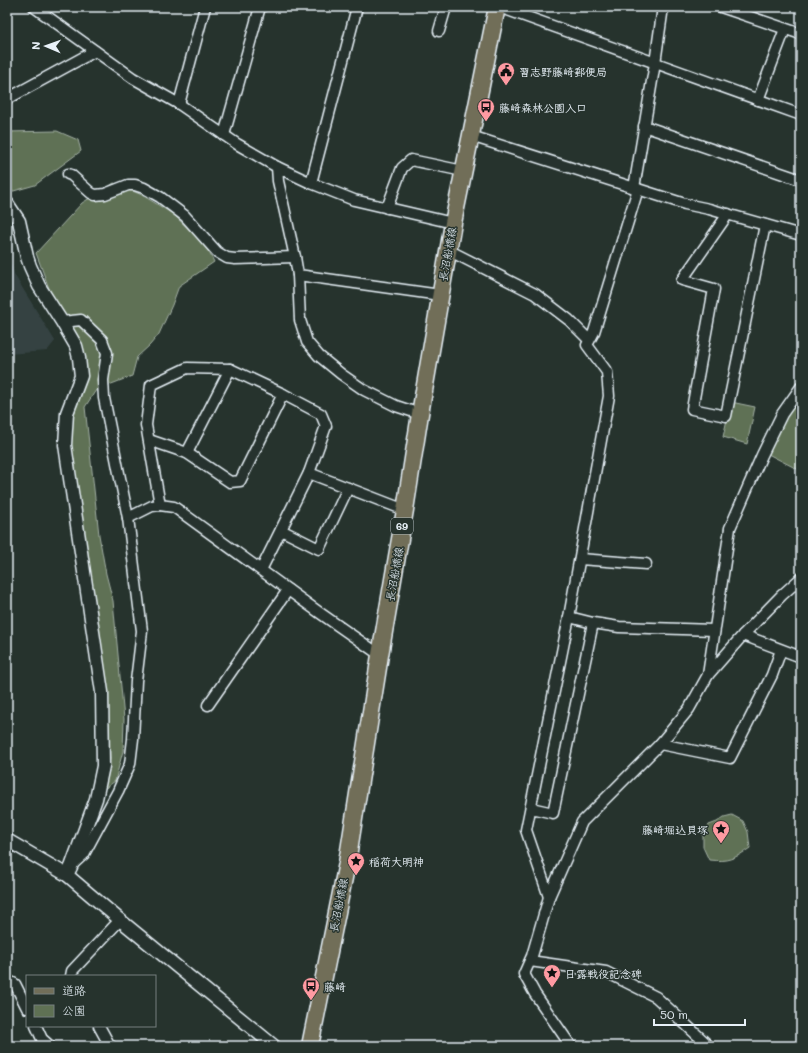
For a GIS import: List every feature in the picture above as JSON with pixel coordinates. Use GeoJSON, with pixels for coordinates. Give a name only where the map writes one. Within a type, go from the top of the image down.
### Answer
{"type":"FeatureCollection","features":[{"type":"Feature","properties":{"kind":"main road","name":"長沼船橋線"},"geometry":{"type":"LineString","coordinates":[[310,1046],[346,863],[448,250],[463,171],[498,7]]}},
{"type":"Feature","properties":{"kind":"street"},"geometry":{"type":"LineString","coordinates":[[34,7],[133,78],[179,104],[236,144],[277,167],[311,183],[354,200],[453,223]]}},
{"type":"Feature","properties":{"kind":"street"},"geometry":{"type":"LineString","coordinates":[[179,104],[205,7]]}},
{"type":"Feature","properties":{"kind":"street"},"geometry":{"type":"LineString","coordinates":[[224,135],[260,7]]}},
{"type":"Feature","properties":{"kind":"street"},"geometry":{"type":"LineString","coordinates":[[311,183],[357,7]]}},
{"type":"Feature","properties":{"kind":"street"},"geometry":{"type":"LineString","coordinates":[[439,31],[446,7]]}},
{"type":"Feature","properties":{"kind":"street"},"geometry":{"type":"LineString","coordinates":[[498,7],[801,115]]}},
{"type":"Feature","properties":{"kind":"street"},"geometry":{"type":"LineString","coordinates":[[548,897],[526,830],[569,617],[609,396],[607,372],[587,345],[594,332],[636,188],[644,126],[663,7]]}},
{"type":"Feature","properties":{"kind":"street"},"geometry":{"type":"LineString","coordinates":[[721,7],[801,34]]}},
{"type":"Feature","properties":{"kind":"street"},"geometry":{"type":"LineString","coordinates":[[758,100],[785,29]]}},
{"type":"Feature","properties":{"kind":"street"},"geometry":{"type":"LineString","coordinates":[[7,99],[95,51]]}},
{"type":"Feature","properties":{"kind":"street"},"geometry":{"type":"LineString","coordinates":[[644,126],[801,180]]}},
{"type":"Feature","properties":{"kind":"street"},"geometry":{"type":"LineString","coordinates":[[471,136],[686,204],[728,214],[801,235]]}},
{"type":"Feature","properties":{"kind":"street"},"geometry":{"type":"LineString","coordinates":[[387,208],[402,168],[411,160],[463,171]]}},
{"type":"Feature","properties":{"kind":"street"},"geometry":{"type":"LineString","coordinates":[[277,167],[278,182],[295,257],[298,276],[300,320],[306,342],[319,356],[364,390],[396,406],[420,414]]}},
{"type":"Feature","properties":{"kind":"street"},"geometry":{"type":"LineString","coordinates":[[68,174],[95,195],[105,194],[128,185],[135,185],[144,188],[160,197],[185,216],[217,252],[226,258],[295,257]]}},
{"type":"Feature","properties":{"kind":"street"},"geometry":{"type":"LineString","coordinates":[[7,204],[19,221],[27,257],[39,286],[76,346],[81,376],[67,413],[65,445],[102,692],[103,766],[96,799],[69,871]]}},
{"type":"Feature","properties":{"kind":"street"},"geometry":{"type":"LineString","coordinates":[[728,214],[682,280],[714,289],[692,408],[726,416],[765,225]]}},
{"type":"Feature","properties":{"kind":"street"},"geometry":{"type":"LineString","coordinates":[[448,250],[535,294],[569,320],[589,340]]}},
{"type":"Feature","properties":{"kind":"street"},"geometry":{"type":"LineString","coordinates":[[298,276],[440,295]]}},
{"type":"Feature","properties":{"kind":"street"},"geometry":{"type":"LineString","coordinates":[[62,322],[81,320],[102,340],[107,353],[103,380],[104,398],[128,518],[142,631],[136,681],[130,764],[118,791],[84,854],[69,871]]}},
{"type":"Feature","properties":{"kind":"street"},"geometry":{"type":"LineString","coordinates":[[160,505],[146,425],[151,385],[187,368],[230,369],[321,414],[326,426],[309,473],[261,570]]}},
{"type":"Feature","properties":{"kind":"street"},"geometry":{"type":"LineString","coordinates":[[187,453],[230,369]]}},
{"type":"Feature","properties":{"kind":"street"},"geometry":{"type":"LineString","coordinates":[[708,675],[730,528],[782,414],[801,387]]}},
{"type":"Feature","properties":{"kind":"street"},"geometry":{"type":"LineString","coordinates":[[149,440],[187,453],[230,482],[240,481],[283,394]]}},
{"type":"Feature","properties":{"kind":"street"},"geometry":{"type":"LineString","coordinates":[[309,473],[405,510]]}},
{"type":"Feature","properties":{"kind":"street"},"geometry":{"type":"LineString","coordinates":[[281,530],[319,549],[348,488]]}},
{"type":"Feature","properties":{"kind":"street"},"geometry":{"type":"LineString","coordinates":[[128,518],[152,506],[160,505],[174,507],[380,655]]}},
{"type":"Feature","properties":{"kind":"street"},"geometry":{"type":"LineString","coordinates":[[580,559],[646,564]]}},
{"type":"Feature","properties":{"kind":"street"},"geometry":{"type":"LineString","coordinates":[[571,1046],[535,994],[524,974],[530,960],[548,897],[582,822],[660,744],[689,709],[708,675],[743,635],[801,578]]}},
{"type":"Feature","properties":{"kind":"street"},"geometry":{"type":"LineString","coordinates":[[208,705],[288,590]]}},
{"type":"Feature","properties":{"kind":"street"},"geometry":{"type":"LineString","coordinates":[[569,617],[619,627],[714,630]]}},
{"type":"Feature","properties":{"kind":"street"},"geometry":{"type":"LineString","coordinates":[[531,808],[554,813],[593,623]]}},
{"type":"Feature","properties":{"kind":"street"},"geometry":{"type":"LineString","coordinates":[[743,635],[801,657]]}},
{"type":"Feature","properties":{"kind":"street"},"geometry":{"type":"LineString","coordinates":[[660,744],[730,758],[772,675],[781,650]]}},
{"type":"Feature","properties":{"kind":"street"},"geometry":{"type":"LineString","coordinates":[[7,840],[69,871],[120,920],[274,1046]]}},
{"type":"Feature","properties":{"kind":"street"},"geometry":{"type":"LineString","coordinates":[[71,975],[72,971],[120,920]]}},
{"type":"Feature","properties":{"kind":"street"},"geometry":{"type":"LineString","coordinates":[[530,960],[606,972],[656,997],[709,1046]]}},
{"type":"Feature","properties":{"kind":"street"},"geometry":{"type":"LineString","coordinates":[[7,980],[15,984],[26,1006]]}},
{"type":"Feature","properties":{"kind":"street"},"geometry":{"type":"LineString","coordinates":[[36,1027],[42,1039],[50,1046]]}},
{"type":"Feature","properties":{"kind":"street"},"geometry":{"type":"LineString","coordinates":[[100,1027],[110,1046]]}},
{"type":"Feature","properties":{"kind":"shaded area"},"geometry":{"type":"Polygon","coordinates":[[[7,252],[15,276],[55,341],[47,351],[7,354],[7,252]]]}},
{"type":"Feature","properties":{"kind":"green space"},"geometry":{"type":"Polygon","coordinates":[[[57,131],[78,140],[81,151],[35,185],[10,192],[7,191],[7,132],[57,131]]]}},
{"type":"Feature","properties":{"kind":"green space"},"geometry":{"type":"Polygon","coordinates":[[[114,183],[142,195],[173,214],[206,246],[214,262],[179,286],[159,334],[137,357],[132,376],[96,390],[85,407],[99,535],[106,574],[113,601],[124,719],[123,751],[115,781],[103,790],[110,759],[107,693],[70,446],[73,408],[87,374],[54,302],[36,253],[82,203],[114,183]]]}},
{"type":"Feature","properties":{"kind":"green space"},"geometry":{"type":"Polygon","coordinates":[[[801,391],[801,471],[768,454],[783,418],[801,391]]]}},
{"type":"Feature","properties":{"kind":"green space"},"geometry":{"type":"Polygon","coordinates":[[[731,402],[755,407],[747,444],[723,437],[731,402]]]}},
{"type":"Feature","properties":{"kind":"green space"},"geometry":{"type":"Polygon","coordinates":[[[732,815],[743,821],[748,832],[750,848],[731,859],[721,861],[709,860],[703,847],[703,832],[709,825],[724,817],[732,815]]]}},
{"type":"Feature","properties":{"kind":"place","name":"習志野藤崎郵便局"},"geometry":{"type":"Point","coordinates":[506,86]}},
{"type":"Feature","properties":{"kind":"place","name":"藤崎森林公園入口"},"geometry":{"type":"Point","coordinates":[486,122]}},
{"type":"Feature","properties":{"kind":"place","name":"藤崎堀込貝塚"},"geometry":{"type":"Point","coordinates":[721,844]}},
{"type":"Feature","properties":{"kind":"place","name":"稲荷大明神"},"geometry":{"type":"Point","coordinates":[356,876]}},
{"type":"Feature","properties":{"kind":"place","name":"日露戦役記念碑"},"geometry":{"type":"Point","coordinates":[552,988]}},
{"type":"Feature","properties":{"kind":"place","name":"藤崎"},"geometry":{"type":"Point","coordinates":[311,1001]}}]}
